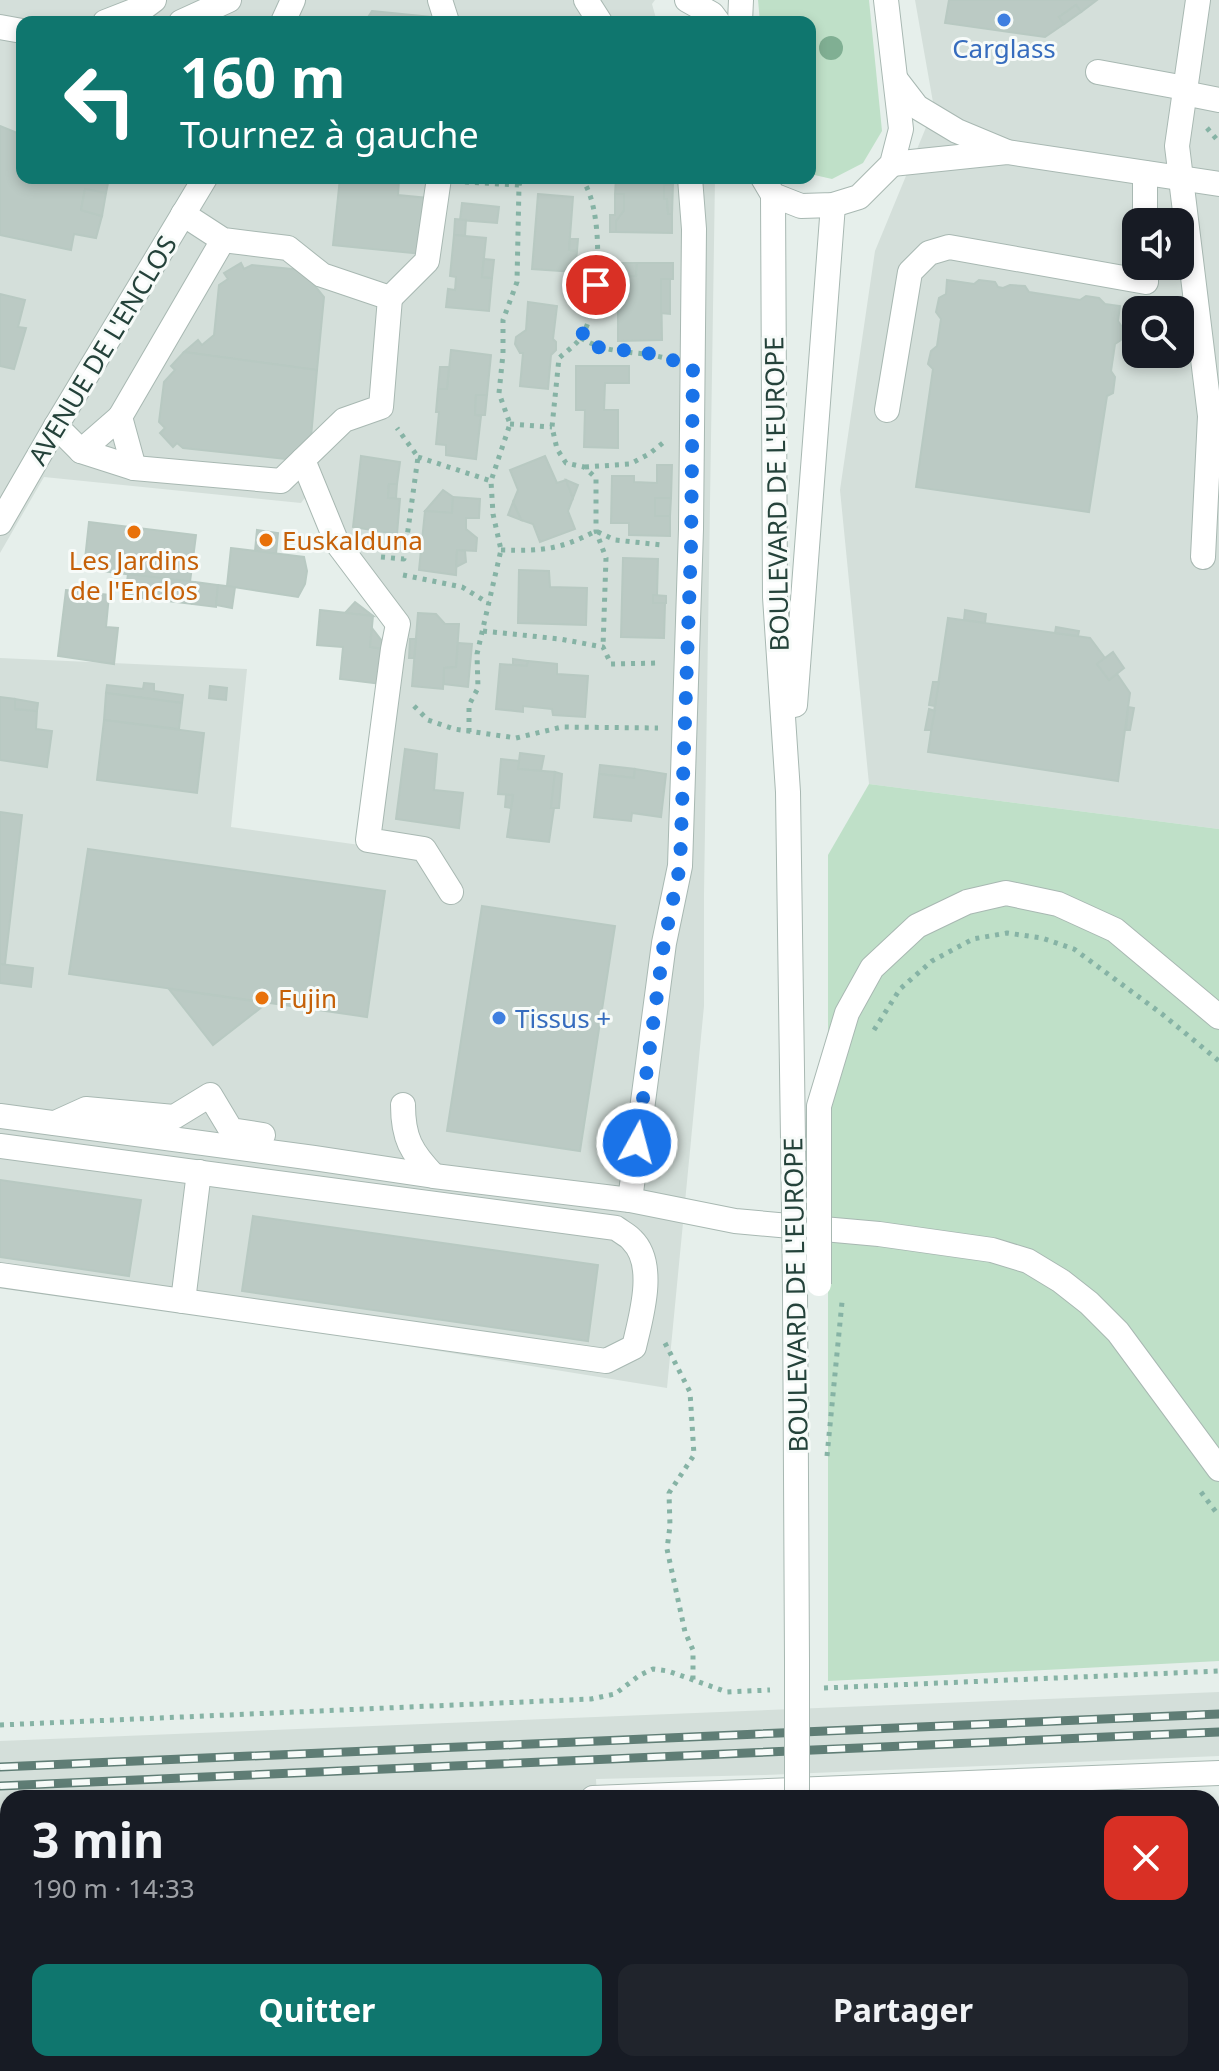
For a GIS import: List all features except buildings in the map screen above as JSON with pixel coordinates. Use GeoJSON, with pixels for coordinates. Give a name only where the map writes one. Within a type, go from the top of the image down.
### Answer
{"type":"FeatureCollection","features":[{"type":"Feature","properties":{"kind":"street"},"geometry":{"type":"LineString","coordinates":[[120,16],[154,0]]}},
{"type":"Feature","properties":{"kind":"street"},"geometry":{"type":"LineString","coordinates":[[194,16],[229,0]]}},
{"type":"Feature","properties":{"kind":"street"},"geometry":{"type":"LineString","coordinates":[[687,0],[714,16]]}},
{"type":"Feature","properties":{"kind":"street"},"geometry":{"type":"LineString","coordinates":[[886,0],[901,129],[892,164],[1007,152]]}},
{"type":"Feature","properties":{"kind":"street"},"geometry":{"type":"LineString","coordinates":[[1198,0],[1177,146],[1210,416],[1203,557]]}},
{"type":"Feature","properties":{"kind":"street"},"geometry":{"type":"LineString","coordinates":[[1098,72],[1219,100]]}},
{"type":"Feature","properties":{"kind":"street"},"geometry":{"type":"LineString","coordinates":[[896,79],[917,107],[957,131],[1007,152],[1219,184]]}},
{"type":"Feature","properties":{"kind":"street","name":"BOULEVARD DE L'EUROPE"},"geometry":{"type":"LineString","coordinates":[[768,187],[801,206],[833,205],[859,197],[892,164]]}},
{"type":"Feature","properties":{"kind":"street"},"geometry":{"type":"LineString","coordinates":[[1145,173],[1145,208]]}},
{"type":"Feature","properties":{"kind":"street","name":"AVENUE DE L'ENCLOS"},"geometry":{"type":"LineString","coordinates":[[0,523],[201,184]]}},
{"type":"Feature","properties":{"kind":"street"},"geometry":{"type":"LineString","coordinates":[[56,426],[81,451],[134,468],[281,481],[344,420],[381,407],[390,298],[427,261],[438,184]]}},
{"type":"Feature","properties":{"kind":"street"},"geometry":{"type":"LineString","coordinates":[[630,1200],[664,943],[680,866],[691,547],[694,229],[690,184]]}},
{"type":"Feature","properties":{"kind":"street","name":"BOULEVARD DE L'EUROPE"},"geometry":{"type":"LineString","coordinates":[[768,187],[775,597],[788,792],[794,1209],[807,1287],[796,1340],[797,1790]]}},
{"type":"Feature","properties":{"kind":"street","name":"BOULEVARD DE L'EUROPE"},"geometry":{"type":"LineString","coordinates":[[788,792],[833,205]]}},
{"type":"Feature","properties":{"kind":"street"},"geometry":{"type":"LineString","coordinates":[[183,214],[223,240],[288,248],[322,275],[390,298]]}},
{"type":"Feature","properties":{"kind":"street"},"geometry":{"type":"LineString","coordinates":[[81,451],[120,417],[223,240]]}},
{"type":"Feature","properties":{"kind":"street"},"geometry":{"type":"LineString","coordinates":[[887,410],[910,272],[929,253],[949,247],[1122,278]]}},
{"type":"Feature","properties":{"kind":"street"},"geometry":{"type":"LineString","coordinates":[[120,417],[134,468]]}},
{"type":"Feature","properties":{"kind":"street"},"geometry":{"type":"LineString","coordinates":[[303,460],[337,543],[398,624],[368,840],[424,849],[451,892]]}},
{"type":"Feature","properties":{"kind":"street"},"geometry":{"type":"LineString","coordinates":[[807,1287],[819,1217],[819,1106],[847,1013],[872,968],[917,926],[967,902],[1006,893],[1058,904],[1115,930],[1219,1017]]}},
{"type":"Feature","properties":{"kind":"street"},"geometry":{"type":"LineString","coordinates":[[55,1123],[86,1109],[174,1117],[210,1095],[231,1130],[296,1141],[314,1158]]}},
{"type":"Feature","properties":{"kind":"street"},"geometry":{"type":"LineString","coordinates":[[403,1105],[403,1129],[418,1159],[434,1176]]}},
{"type":"Feature","properties":{"kind":"street"},"geometry":{"type":"LineString","coordinates":[[0,1116],[630,1200],[735,1221],[879,1234],[992,1250],[1028,1261],[1089,1303],[1118,1332],[1219,1469]]}},
{"type":"Feature","properties":{"kind":"street"},"geometry":{"type":"LineString","coordinates":[[0,1146],[616,1228],[634,1241],[644,1262],[645,1302],[634,1347],[606,1361],[0,1275]]}},
{"type":"Feature","properties":{"kind":"street"},"geometry":{"type":"LineString","coordinates":[[183,1301],[199,1172]]}},
{"type":"Feature","properties":{"kind":"street"},"geometry":{"type":"LineString","coordinates":[[793,1790],[1219,1773]]}},
{"type":"Feature","properties":{"kind":"path"},"geometry":{"type":"LineString","coordinates":[[469,732],[469,705],[478,688],[477,654],[501,550],[493,514],[491,481],[510,424],[499,393],[503,320],[517,282],[519,185],[506,184]]}},
{"type":"Feature","properties":{"kind":"path"},"geometry":{"type":"LineString","coordinates":[[586,184],[596,216],[596,285],[581,338],[559,358],[552,427],[557,449],[566,463],[584,467],[630,464],[649,454],[660,443],[692,432]]}},
{"type":"Feature","properties":{"kind":"path"},"geometry":{"type":"LineString","coordinates":[[581,338],[596,347],[647,353],[693,366]]}},
{"type":"Feature","properties":{"kind":"path"},"geometry":{"type":"LineString","coordinates":[[381,407],[418,457],[491,481]]}},
{"type":"Feature","properties":{"kind":"path"},"geometry":{"type":"LineString","coordinates":[[510,424],[552,427]]}},
{"type":"Feature","properties":{"kind":"path"},"geometry":{"type":"LineString","coordinates":[[344,555],[404,559],[418,457]]}},
{"type":"Feature","properties":{"kind":"path"},"geometry":{"type":"LineString","coordinates":[[584,467],[596,478],[596,531],[606,558],[603,647],[611,664],[686,663]]}},
{"type":"Feature","properties":{"kind":"path"},"geometry":{"type":"LineString","coordinates":[[501,550],[540,551],[571,544],[596,531]]}},
{"type":"Feature","properties":{"kind":"path"},"geometry":{"type":"LineString","coordinates":[[596,531],[615,540],[691,547]]}},
{"type":"Feature","properties":{"kind":"path"},"geometry":{"type":"LineString","coordinates":[[403,575],[462,587],[488,603]]}},
{"type":"Feature","properties":{"kind":"path"},"geometry":{"type":"LineString","coordinates":[[483,631],[603,647]]}},
{"type":"Feature","properties":{"kind":"path"},"geometry":{"type":"LineString","coordinates":[[391,663],[411,703],[428,720],[454,729],[516,738],[562,727],[684,728]]}},
{"type":"Feature","properties":{"kind":"path"},"geometry":{"type":"LineString","coordinates":[[870,1036],[900,989],[932,961],[973,939],[1007,933],[1042,938],[1074,949],[1219,1061]]}},
{"type":"Feature","properties":{"kind":"path"},"geometry":{"type":"LineString","coordinates":[[826,1469],[842,1297]]}},
{"type":"Feature","properties":{"kind":"path"},"geometry":{"type":"LineString","coordinates":[[683,1379],[690,1392],[694,1455],[669,1493],[667,1549],[685,1632],[693,1650],[693,1680]]}},
{"type":"Feature","properties":{"kind":"path"},"geometry":{"type":"LineString","coordinates":[[1201,1492],[1219,1516]]}},
{"type":"Feature","properties":{"kind":"path"},"geometry":{"type":"LineString","coordinates":[[0,1725],[591,1699],[615,1694],[653,1669],[668,1671],[727,1692],[775,1690]]}},
{"type":"Feature","properties":{"kind":"path"},"geometry":{"type":"LineString","coordinates":[[823,1688],[1219,1671]]}},
{"type":"Feature","properties":{"kind":"shaded area"},"geometry":{"type":"Polygon","coordinates":[[[0,0],[655,0],[652,4],[655,16],[16,16],[16,184],[715,184],[704,1006],[667,1388],[0,1280],[0,658],[247,669],[231,827],[367,846],[398,624],[313,487],[301,503],[44,477],[0,553],[0,0]]]}},
{"type":"Feature","properties":{"kind":"shaded area"},"geometry":{"type":"Polygon","coordinates":[[[915,0],[1219,0],[1219,829],[869,784],[840,490],[875,251],[934,108],[915,0]]]}},
{"type":"Feature","properties":{"kind":"shaded area"},"geometry":{"type":"Polygon","coordinates":[[[1219,1692],[1219,1756],[596,1779],[597,1790],[0,1790],[0,1741],[1219,1692]]]}},
{"type":"Feature","properties":{"kind":"green space"},"geometry":{"type":"Polygon","coordinates":[[[758,0],[869,0],[882,131],[863,163],[832,179],[816,175],[816,16],[759,16],[758,0]]]}},
{"type":"Feature","properties":{"kind":"green space"},"geometry":{"type":"Polygon","coordinates":[[[869,784],[1219,829],[1219,1661],[828,1681],[828,855],[869,784]]]}},
{"type":"Feature","properties":{"kind":"railway"},"geometry":{"type":"LineString","coordinates":[[0,1767],[1219,1714]]}},
{"type":"Feature","properties":{"kind":"railway"},"geometry":{"type":"LineString","coordinates":[[0,1786],[1219,1732]]}},
{"type":"Feature","properties":{"kind":"place","name":"Carglass"},"geometry":{"type":"Point","coordinates":[1004,20]}},
{"type":"Feature","properties":{"kind":"place","name":"Les Jardins de l'Enclos"},"geometry":{"type":"Point","coordinates":[134,532]}},
{"type":"Feature","properties":{"kind":"place","name":"Euskalduna"},"geometry":{"type":"Point","coordinates":[266,540]}},
{"type":"Feature","properties":{"kind":"place","name":"Fujin"},"geometry":{"type":"Point","coordinates":[262,998]}},
{"type":"Feature","properties":{"kind":"place","name":"Tissus +"},"geometry":{"type":"Point","coordinates":[499,1018]}},
{"type":"Feature","properties":{"kind":"route"},"geometry":{"type":"LineString","coordinates":[[596,285],[581,338],[608,350],[647,353],[693,366],[691,547],[680,866],[664,943],[637,1143]]}}]}
